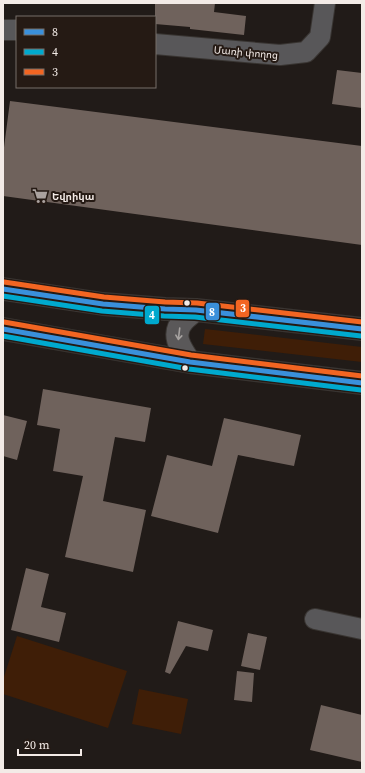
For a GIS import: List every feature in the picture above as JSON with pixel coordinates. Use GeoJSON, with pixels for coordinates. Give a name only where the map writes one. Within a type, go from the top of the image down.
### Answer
{"type":"FeatureCollection","features":[{"type":"Feature","properties":{"kind":"main road"},"geometry":{"type":"LineString","coordinates":[[3,288],[103,304],[196,310],[362,328]]}},
{"type":"Feature","properties":{"kind":"main road"},"geometry":{"type":"LineString","coordinates":[[190,362],[181,349],[178,341],[178,334],[180,326],[184,320],[196,310]]}},
{"type":"Feature","properties":{"kind":"main road"},"geometry":{"type":"LineString","coordinates":[[3,329],[190,362],[362,383]]}},
{"type":"Feature","properties":{"kind":"street","name":"Մառի փողոց"},"geometry":{"type":"LineString","coordinates":[[156,44],[280,55],[306,52],[320,37],[325,3]]}},
{"type":"Feature","properties":{"kind":"street"},"geometry":{"type":"LineString","coordinates":[[3,30],[16,30]]}},
{"type":"Feature","properties":{"kind":"street"},"geometry":{"type":"LineString","coordinates":[[315,619],[362,629]]}},
{"type":"Feature","properties":{"kind":"shaded area"},"geometry":{"type":"Polygon","coordinates":[[[205,329],[362,347],[362,362],[203,344],[205,329]]]}},
{"type":"Feature","properties":{"kind":"shaded area"},"geometry":{"type":"Polygon","coordinates":[[[17,636],[127,671],[108,728],[3,694],[3,680],[17,636]]]}},
{"type":"Feature","properties":{"kind":"shaded area"},"geometry":{"type":"Polygon","coordinates":[[[139,689],[188,699],[181,734],[132,724],[139,689]]]}},
{"type":"Feature","properties":{"kind":"building"},"geometry":{"type":"Polygon","coordinates":[[[155,3],[215,3],[214,12],[246,16],[244,35],[190,29],[190,27],[156,24],[155,3]]]}},
{"type":"Feature","properties":{"kind":"building"},"geometry":{"type":"Polygon","coordinates":[[[337,70],[362,73],[362,108],[332,104],[337,70]]]}},
{"type":"Feature","properties":{"kind":"building"},"geometry":{"type":"Polygon","coordinates":[[[10,101],[362,146],[362,245],[3,196],[3,155],[10,101]]]}},
{"type":"Feature","properties":{"kind":"building"},"geometry":{"type":"Polygon","coordinates":[[[43,389],[151,408],[145,442],[115,437],[103,501],[146,510],[133,572],[65,557],[83,476],[53,471],[60,429],[37,425],[43,389]]]}},
{"type":"Feature","properties":{"kind":"building"},"geometry":{"type":"Polygon","coordinates":[[[3,415],[27,421],[17,460],[3,456],[3,415]]]}},
{"type":"Feature","properties":{"kind":"building"},"geometry":{"type":"Polygon","coordinates":[[[224,418],[301,435],[294,466],[238,455],[218,533],[151,516],[167,455],[212,466],[224,418]]]}},
{"type":"Feature","properties":{"kind":"building"},"geometry":{"type":"Polygon","coordinates":[[[26,568],[49,574],[41,607],[66,613],[59,642],[11,630],[26,568]]]}},
{"type":"Feature","properties":{"kind":"building"},"geometry":{"type":"Polygon","coordinates":[[[178,621],[213,630],[208,651],[186,646],[170,674],[165,672],[178,621]]]}},
{"type":"Feature","properties":{"kind":"building"},"geometry":{"type":"Polygon","coordinates":[[[248,633],[267,637],[260,670],[241,666],[248,633]]]}},
{"type":"Feature","properties":{"kind":"building"},"geometry":{"type":"Polygon","coordinates":[[[237,671],[254,673],[252,702],[234,700],[237,671]]]}},
{"type":"Feature","properties":{"kind":"building"},"geometry":{"type":"Polygon","coordinates":[[[321,705],[362,715],[362,762],[310,750],[321,705]]]}},
{"type":"Feature","properties":{"kind":"transit line","name":"3"},"geometry":{"type":"LineString","coordinates":[[4,282],[104,297],[197,303],[362,322]]}},
{"type":"Feature","properties":{"kind":"transit line","name":"8"},"geometry":{"type":"LineString","coordinates":[[3,289],[103,304],[196,310],[362,329]]}},
{"type":"Feature","properties":{"kind":"transit line","name":"4"},"geometry":{"type":"LineString","coordinates":[[3,296],[102,311],[195,317],[361,336]]}},
{"type":"Feature","properties":{"kind":"transit line","name":"3"},"geometry":{"type":"LineString","coordinates":[[4,322],[191,355],[362,376]]}},
{"type":"Feature","properties":{"kind":"transit line","name":"8"},"geometry":{"type":"LineString","coordinates":[[3,329],[190,362],[362,383]]}},
{"type":"Feature","properties":{"kind":"transit line","name":"4"},"geometry":{"type":"LineString","coordinates":[[3,336],[189,369],[361,390]]}},
{"type":"Feature","properties":{"kind":"place","name":"Եվրիկա"},"geometry":{"type":"Point","coordinates":[40,196]}}]}
